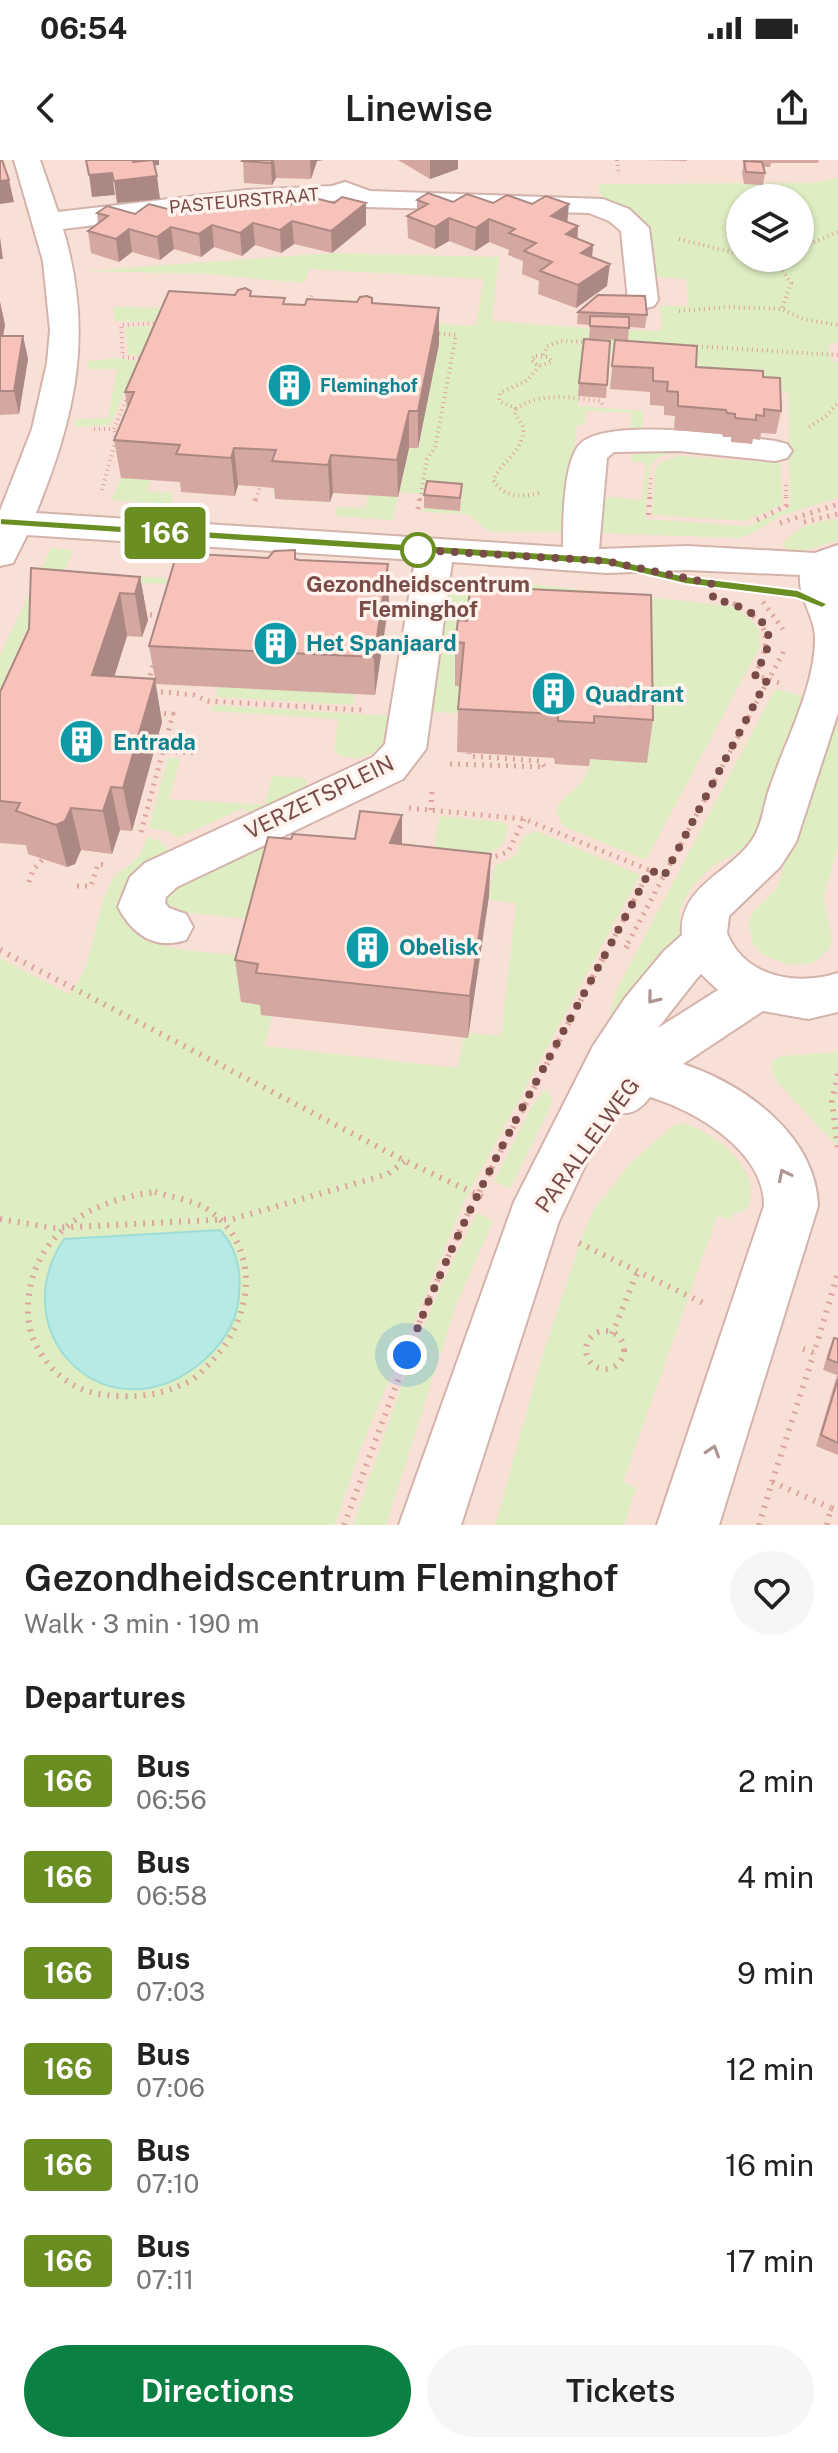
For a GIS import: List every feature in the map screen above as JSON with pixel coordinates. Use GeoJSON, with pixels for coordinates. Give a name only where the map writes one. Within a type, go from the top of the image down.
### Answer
{"type":"FeatureCollection","features":[{"type":"Feature","properties":{"kind":"street"},"geometry":{"type":"LineString","coordinates":[[27,160],[47,222],[64,301],[59,397],[50,429],[4,533],[593,560],[687,558],[827,575]]}},
{"type":"Feature","properties":{"kind":"street","name":"PASTEURSTRAAT"},"geometry":{"type":"LineString","coordinates":[[47,222],[247,198],[337,194],[352,186],[358,160]]}},
{"type":"Feature","properties":{"kind":"street","name":"PASTEURSTRAAT"},"geometry":{"type":"LineString","coordinates":[[345,190],[366,199],[593,205],[619,215],[635,228]]}},
{"type":"Feature","properties":{"kind":"street"},"geometry":{"type":"LineString","coordinates":[[635,228],[643,300]]}},
{"type":"Feature","properties":{"kind":"street"},"geometry":{"type":"LineString","coordinates":[[593,560],[580,536],[590,456],[601,443],[628,438],[780,463]]}},
{"type":"Feature","properties":{"kind":"street","name":"VERZETSPLEIN"},"geometry":{"type":"LineString","coordinates":[[170,927],[153,921],[141,907],[141,898],[153,881],[291,811],[388,768],[402,755],[412,713],[435,551]]}},
{"type":"Feature","properties":{"kind":"street"},"geometry":{"type":"LineString","coordinates":[[593,560],[713,584],[798,594],[827,575]]}},
{"type":"Feature","properties":{"kind":"street"},"geometry":{"type":"LineString","coordinates":[[827,575],[835,640],[823,694],[781,824],[761,861],[709,904],[704,924],[705,942],[728,973],[758,990],[806,1000],[838,992]]}},
{"type":"Feature","properties":{"kind":"street","name":"PARALLELWEG"},"geometry":{"type":"LineString","coordinates":[[430,1525],[623,1068],[642,1012],[681,964],[705,942]]}},
{"type":"Feature","properties":{"kind":"street","name":"PARALLELWEG"},"geometry":{"type":"LineString","coordinates":[[623,1068],[758,990]]}},
{"type":"Feature","properties":{"kind":"street"},"geometry":{"type":"LineString","coordinates":[[623,1068],[708,1095],[727,1108],[785,1171],[791,1188],[791,1206],[688,1525]]}},
{"type":"Feature","properties":{"kind":"path"},"geometry":{"type":"LineString","coordinates":[[635,228],[726,251]]}},
{"type":"Feature","properties":{"kind":"path"},"geometry":{"type":"LineString","coordinates":[[814,242],[838,232]]}},
{"type":"Feature","properties":{"kind":"path"},"geometry":{"type":"LineString","coordinates":[[782,309],[791,283],[784,272]]}},
{"type":"Feature","properties":{"kind":"path"},"geometry":{"type":"LineString","coordinates":[[305,315],[312,293]]}},
{"type":"Feature","properties":{"kind":"path"},"geometry":{"type":"LineString","coordinates":[[643,300],[646,306],[657,310],[782,309],[803,319],[838,325]]}},
{"type":"Feature","properties":{"kind":"path"},"geometry":{"type":"LineString","coordinates":[[145,359],[123,357],[121,325],[161,324],[155,335]]}},
{"type":"Feature","properties":{"kind":"path"},"geometry":{"type":"LineString","coordinates":[[418,511],[427,459],[435,448],[456,335],[425,333]]}},
{"type":"Feature","properties":{"kind":"path"},"geometry":{"type":"LineString","coordinates":[[539,366],[533,364],[532,359],[543,355],[547,346],[555,342],[589,342]]}},
{"type":"Feature","properties":{"kind":"path"},"geometry":{"type":"LineString","coordinates":[[138,373],[150,347]]}},
{"type":"Feature","properties":{"kind":"path"},"geometry":{"type":"LineString","coordinates":[[690,347],[838,355]]}},
{"type":"Feature","properties":{"kind":"path"},"geometry":{"type":"LineString","coordinates":[[516,409],[499,401],[500,393],[528,380],[539,366],[552,362],[543,355]]}},
{"type":"Feature","properties":{"kind":"path"},"geometry":{"type":"LineString","coordinates":[[96,503],[108,475],[116,439],[114,429],[132,387]]}},
{"type":"Feature","properties":{"kind":"path"},"geometry":{"type":"LineString","coordinates":[[50,429],[114,429]]}},
{"type":"Feature","properties":{"kind":"path"},"geometry":{"type":"LineString","coordinates":[[747,524],[786,506],[780,463]]}},
{"type":"Feature","properties":{"kind":"path"},"geometry":{"type":"LineString","coordinates":[[651,471],[648,517],[662,518]]}},
{"type":"Feature","properties":{"kind":"path"},"geometry":{"type":"LineString","coordinates":[[713,584],[713,599],[743,607],[765,629],[769,643],[755,675],[767,680]]}},
{"type":"Feature","properties":{"kind":"path"},"geometry":{"type":"LineString","coordinates":[[624,961],[627,947],[792,638],[770,615],[759,588]]}},
{"type":"Feature","properties":{"kind":"path"},"geometry":{"type":"LineString","coordinates":[[134,613],[166,616],[162,631]]}},
{"type":"Feature","properties":{"kind":"path"},"geometry":{"type":"LineString","coordinates":[[154,660],[146,690],[194,695],[208,701],[412,713]]}},
{"type":"Feature","properties":{"kind":"path"},"geometry":{"type":"LineString","coordinates":[[141,832],[173,714],[147,712]]}},
{"type":"Feature","properties":{"kind":"path"},"geometry":{"type":"LineString","coordinates":[[163,751],[193,753]]}},
{"type":"Feature","properties":{"kind":"path"},"geometry":{"type":"LineString","coordinates":[[448,764],[540,769],[545,764],[540,761],[469,756],[469,753]]}},
{"type":"Feature","properties":{"kind":"path"},"geometry":{"type":"LineString","coordinates":[[404,808],[524,819],[664,876]]}},
{"type":"Feature","properties":{"kind":"path"},"geometry":{"type":"LineString","coordinates":[[483,859],[499,858],[508,852],[524,819]]}},
{"type":"Feature","properties":{"kind":"path"},"geometry":{"type":"LineString","coordinates":[[29,882],[33,870],[43,859]]}},
{"type":"Feature","properties":{"kind":"path"},"geometry":{"type":"LineString","coordinates":[[344,1525],[426,1305],[477,1194],[650,870]]}},
{"type":"Feature","properties":{"kind":"path"},"geometry":{"type":"LineString","coordinates":[[0,950],[405,1161],[638,1271],[612,1334]]}},
{"type":"Feature","properties":{"kind":"path"},"geometry":{"type":"LineString","coordinates":[[838,1074],[833,1086],[831,1114],[838,1149]]}},
{"type":"Feature","properties":{"kind":"path"},"geometry":{"type":"LineString","coordinates":[[0,1219],[64,1228],[222,1220],[388,1174],[405,1161]]}},
{"type":"Feature","properties":{"kind":"path"},"geometry":{"type":"LineString","coordinates":[[155,1192],[200,1205],[222,1220],[242,1246],[249,1276],[247,1307],[242,1323],[224,1353],[198,1376],[171,1390],[142,1398],[100,1395],[74,1386],[53,1371],[37,1349],[28,1326],[29,1287],[44,1250],[77,1216],[108,1200],[155,1192]]}},
{"type":"Feature","properties":{"kind":"path"},"geometry":{"type":"LineString","coordinates":[[596,1333],[612,1334],[623,1345],[621,1361],[611,1368],[593,1365],[586,1354],[587,1341],[596,1333]]}},
{"type":"Feature","properties":{"kind":"path"},"geometry":{"type":"LineString","coordinates":[[759,1525],[814,1353]]}},
{"type":"Feature","properties":{"kind":"path"},"geometry":{"type":"LineString","coordinates":[[772,1482],[835,1510],[827,1525]]}},
{"type":"Feature","properties":{"kind":"shaded area"},"geometry":{"type":"Polygon","coordinates":[[[0,160],[838,160],[838,1525],[0,1525],[0,160]]]}},
{"type":"Feature","properties":{"kind":"green space"},"geometry":{"type":"Polygon","coordinates":[[[838,178],[838,343],[828,344],[831,361],[838,362],[838,498],[782,515],[749,535],[737,538],[600,533],[601,501],[608,497],[642,500],[646,463],[631,461],[632,455],[665,448],[704,453],[667,454],[650,466],[645,519],[748,526],[790,507],[788,392],[613,364],[613,353],[583,352],[578,406],[643,411],[642,429],[631,429],[632,413],[586,411],[585,425],[577,425],[565,532],[490,532],[468,514],[423,512],[424,508],[460,511],[461,497],[399,492],[409,448],[418,448],[439,344],[322,316],[476,326],[484,279],[309,269],[304,283],[206,274],[83,271],[332,253],[499,257],[492,321],[589,328],[589,339],[628,330],[662,331],[660,306],[689,306],[686,279],[657,277],[649,229],[601,200],[599,184],[814,183],[838,178]]]}},
{"type":"Feature","properties":{"kind":"green space"},"geometry":{"type":"Polygon","coordinates":[[[113,307],[176,308],[209,324],[115,321],[113,307]]]}},
{"type":"Feature","properties":{"kind":"green space"},"geometry":{"type":"Polygon","coordinates":[[[155,326],[141,356],[128,355],[125,327],[155,326]]]}},
{"type":"Feature","properties":{"kind":"green space"},"geometry":{"type":"Polygon","coordinates":[[[118,358],[139,361],[110,425],[74,427],[76,419],[108,418],[117,369],[87,369],[88,361],[118,358]]]}},
{"type":"Feature","properties":{"kind":"green space"},"geometry":{"type":"Polygon","coordinates":[[[680,456],[781,463],[782,505],[745,521],[652,515],[655,470],[663,461],[680,456]]]}},
{"type":"Feature","properties":{"kind":"green space"},"geometry":{"type":"Polygon","coordinates":[[[121,478],[151,480],[147,491],[174,493],[170,504],[111,500],[121,478]]]}},
{"type":"Feature","properties":{"kind":"green space"},"geometry":{"type":"Polygon","coordinates":[[[368,495],[398,497],[393,520],[335,516],[337,507],[365,508],[368,495]]]}},
{"type":"Feature","properties":{"kind":"green space"},"geometry":{"type":"Polygon","coordinates":[[[838,519],[838,540],[796,554],[783,546],[798,530],[838,519]]]}},
{"type":"Feature","properties":{"kind":"green space"},"geometry":{"type":"Polygon","coordinates":[[[51,548],[72,550],[64,572],[242,583],[278,589],[143,583],[132,620],[27,628],[0,689],[0,655],[51,548]]]}},
{"type":"Feature","properties":{"kind":"green space"},"geometry":{"type":"Polygon","coordinates":[[[465,577],[731,606],[748,617],[756,627],[760,646],[646,860],[563,826],[556,811],[585,777],[590,759],[646,763],[645,638],[455,686],[463,686],[461,713],[432,712],[450,586],[465,577]]]}},
{"type":"Feature","properties":{"kind":"green space"},"geometry":{"type":"Polygon","coordinates":[[[218,687],[355,694],[353,705],[216,697],[218,687]]]}},
{"type":"Feature","properties":{"kind":"green space"},"geometry":{"type":"Polygon","coordinates":[[[775,689],[807,697],[764,826],[740,851],[712,866],[692,886],[680,909],[680,939],[605,1033],[617,989],[775,689]]]}},
{"type":"Feature","properties":{"kind":"green space"},"geometry":{"type":"Polygon","coordinates":[[[834,704],[838,705],[838,845],[824,897],[832,940],[829,949],[813,963],[788,965],[762,954],[753,944],[748,923],[752,913],[777,888],[834,704]]]}},
{"type":"Feature","properties":{"kind":"green space"},"geometry":{"type":"Polygon","coordinates":[[[213,705],[391,716],[386,744],[374,753],[354,758],[334,751],[338,719],[211,711],[213,705]]]}},
{"type":"Feature","properties":{"kind":"green space"},"geometry":{"type":"Polygon","coordinates":[[[168,758],[180,759],[169,799],[265,805],[272,776],[303,778],[308,782],[303,790],[249,815],[243,808],[177,838],[167,831],[149,828],[168,758]]]}},
{"type":"Feature","properties":{"kind":"green space"},"geometry":{"type":"Polygon","coordinates":[[[439,816],[503,822],[507,826],[505,839],[500,847],[481,853],[434,849],[439,816]]]}},
{"type":"Feature","properties":{"kind":"green space"},"geometry":{"type":"Polygon","coordinates":[[[537,831],[640,875],[465,1200],[360,1450],[335,1525],[0,1525],[0,958],[69,994],[89,956],[110,884],[138,856],[147,837],[160,841],[172,854],[135,877],[128,885],[121,904],[123,915],[132,928],[145,938],[161,944],[200,952],[253,956],[242,1002],[263,1005],[261,1015],[272,1016],[264,1046],[458,1068],[463,1037],[468,1037],[469,1033],[501,1036],[516,903],[489,900],[494,866],[515,856],[524,836],[537,831]],[[219,1230],[64,1239],[171,1380],[201,1363],[227,1332],[240,1273],[233,1251],[219,1230]]]}},
{"type":"Feature","properties":{"kind":"green space"},"geometry":{"type":"Polygon","coordinates":[[[285,832],[262,920],[177,912],[162,905],[166,892],[285,832]]]}},
{"type":"Feature","properties":{"kind":"green space"},"geometry":{"type":"Polygon","coordinates":[[[838,1052],[838,1147],[779,1084],[772,1073],[772,1062],[781,1056],[838,1052]]]}},
{"type":"Feature","properties":{"kind":"green space"},"geometry":{"type":"Polygon","coordinates":[[[544,1091],[553,1101],[510,1189],[494,1181],[532,1106],[544,1091]]]}},
{"type":"Feature","properties":{"kind":"green space"},"geometry":{"type":"Polygon","coordinates":[[[684,1123],[710,1136],[734,1156],[749,1181],[751,1195],[747,1209],[729,1219],[717,1216],[623,1482],[636,1488],[624,1525],[495,1525],[544,1350],[584,1231],[595,1208],[631,1163],[674,1125],[684,1123]]]}},
{"type":"Feature","properties":{"kind":"green space"},"geometry":{"type":"Polygon","coordinates":[[[478,1213],[493,1221],[456,1305],[386,1525],[353,1525],[424,1327],[478,1213]]]}},
{"type":"Feature","properties":{"kind":"water"},"geometry":{"type":"Polygon","coordinates":[[[220,1230],[231,1246],[238,1265],[238,1304],[225,1335],[203,1361],[168,1383],[133,1389],[101,1383],[75,1366],[55,1341],[46,1310],[48,1275],[64,1239],[220,1230]]]}},
{"type":"Feature","properties":{"kind":"building"},"geometry":{"type":"Polygon","coordinates":[[[2,160],[9,180],[0,181],[2,160]]]}},
{"type":"Feature","properties":{"kind":"building"},"geometry":{"type":"Polygon","coordinates":[[[86,160],[153,160],[157,176],[114,181],[112,173],[89,175],[86,160]]]}},
{"type":"Feature","properties":{"kind":"building"},"geometry":{"type":"Polygon","coordinates":[[[243,160],[272,160],[271,163],[243,160]]]}},
{"type":"Feature","properties":{"kind":"building"},"geometry":{"type":"Polygon","coordinates":[[[744,161],[762,162],[765,173],[746,172],[744,161]]]}},
{"type":"Feature","properties":{"kind":"building"},"geometry":{"type":"Polygon","coordinates":[[[428,193],[453,202],[467,194],[493,203],[507,195],[532,204],[546,196],[569,204],[551,216],[578,226],[566,234],[593,245],[581,253],[610,264],[578,285],[540,271],[552,262],[524,251],[536,243],[509,233],[515,229],[489,219],[476,228],[449,218],[435,227],[407,216],[428,204],[417,200],[428,193]]]}},
{"type":"Feature","properties":{"kind":"building"},"geometry":{"type":"Polygon","coordinates":[[[307,196],[334,203],[342,197],[366,203],[331,231],[292,221],[280,230],[253,223],[240,233],[212,225],[199,234],[171,227],[157,237],[129,229],[116,239],[88,231],[108,216],[97,213],[107,206],[135,214],[149,204],[175,211],[189,202],[215,209],[228,200],[255,207],[268,198],[295,205],[307,196]]]}},
{"type":"Feature","properties":{"kind":"building","name":"Fleminghof"},"geometry":{"type":"Polygon","coordinates":[[[245,288],[251,291],[250,296],[285,298],[283,304],[305,305],[307,299],[357,302],[360,297],[367,296],[372,298],[372,303],[439,308],[418,411],[409,411],[397,460],[331,455],[328,465],[272,461],[276,450],[234,448],[231,458],[176,454],[180,445],[114,440],[134,392],[125,392],[169,291],[235,295],[245,288]]]}},
{"type":"Feature","properties":{"kind":"building"},"geometry":{"type":"Polygon","coordinates":[[[598,295],[645,296],[647,315],[578,312],[598,295]]]}},
{"type":"Feature","properties":{"kind":"building"},"geometry":{"type":"Polygon","coordinates":[[[590,316],[629,317],[629,328],[590,326],[590,316]]]}},
{"type":"Feature","properties":{"kind":"building"},"geometry":{"type":"Polygon","coordinates":[[[0,336],[23,336],[14,391],[0,391],[0,336]]]}},
{"type":"Feature","properties":{"kind":"building"},"geometry":{"type":"Polygon","coordinates":[[[584,339],[610,341],[607,385],[579,383],[584,339]]]}},
{"type":"Feature","properties":{"kind":"building"},"geometry":{"type":"Polygon","coordinates":[[[615,340],[697,346],[696,367],[763,371],[763,377],[780,378],[781,411],[764,409],[764,416],[756,415],[756,420],[735,418],[735,414],[726,410],[678,406],[678,392],[667,391],[668,382],[653,381],[653,368],[612,366],[615,340]]]}},
{"type":"Feature","properties":{"kind":"building"},"geometry":{"type":"Polygon","coordinates":[[[427,481],[462,484],[460,498],[424,495],[427,481]]]}},
{"type":"Feature","properties":{"kind":"building"},"geometry":{"type":"Polygon","coordinates":[[[295,550],[295,559],[299,560],[388,564],[374,657],[149,646],[177,553],[268,558],[274,551],[295,550]]]}},
{"type":"Feature","properties":{"kind":"building","name":"Entrada"},"geometry":{"type":"Polygon","coordinates":[[[31,568],[140,577],[135,594],[120,593],[92,675],[155,679],[123,788],[111,787],[103,811],[71,808],[65,821],[56,825],[16,811],[20,803],[0,801],[0,692],[29,629],[31,568]]]}},
{"type":"Feature","properties":{"kind":"building","name":"Quadrant"},"geometry":{"type":"Polygon","coordinates":[[[470,586],[651,595],[653,720],[594,716],[594,723],[575,722],[558,721],[558,714],[458,709],[464,643],[455,642],[458,620],[467,621],[470,586]]]}},
{"type":"Feature","properties":{"kind":"building","name":"Obelisk"},"geometry":{"type":"Polygon","coordinates":[[[360,811],[402,815],[390,843],[491,854],[470,996],[256,973],[258,964],[235,960],[268,837],[291,839],[293,834],[355,839],[360,811]]]}},
{"type":"Feature","properties":{"kind":"building"},"geometry":{"type":"Polygon","coordinates":[[[834,1338],[838,1339],[838,1363],[828,1359],[834,1338]]]}},
{"type":"Feature","properties":{"kind":"building"},"geometry":{"type":"Polygon","coordinates":[[[838,1379],[838,1443],[821,1435],[838,1379]]]}},
{"type":"Feature","properties":{"kind":"bus line","name":"166"},"geometry":{"type":"LineString","coordinates":[[0,522],[606,561],[685,580],[798,594],[822,604]]}},
{"type":"Feature","properties":{"kind":"place","name":"Fleminghof"},"geometry":{"type":"Point","coordinates":[289,386]}},
{"type":"Feature","properties":{"kind":"place","name":"Gezondheidscentrum Fleminghof"},"geometry":{"type":"Point","coordinates":[418,550]}},
{"type":"Feature","properties":{"kind":"place","name":"Het Spanjaard"},"geometry":{"type":"Point","coordinates":[275,643]}},
{"type":"Feature","properties":{"kind":"place","name":"Quadrant"},"geometry":{"type":"Point","coordinates":[554,694]}},
{"type":"Feature","properties":{"kind":"place","name":"Entrada"},"geometry":{"type":"Point","coordinates":[82,742]}},
{"type":"Feature","properties":{"kind":"place","name":"Obelisk"},"geometry":{"type":"Point","coordinates":[368,947]}},
{"type":"Feature","properties":{"kind":"route"},"geometry":{"type":"LineString","coordinates":[[407,1355],[426,1305],[477,1194],[559,1039],[650,870],[664,876],[767,680],[755,675],[769,643],[765,629],[751,612],[736,604],[713,599],[713,584],[606,561],[403,549],[418,550]]}}]}
